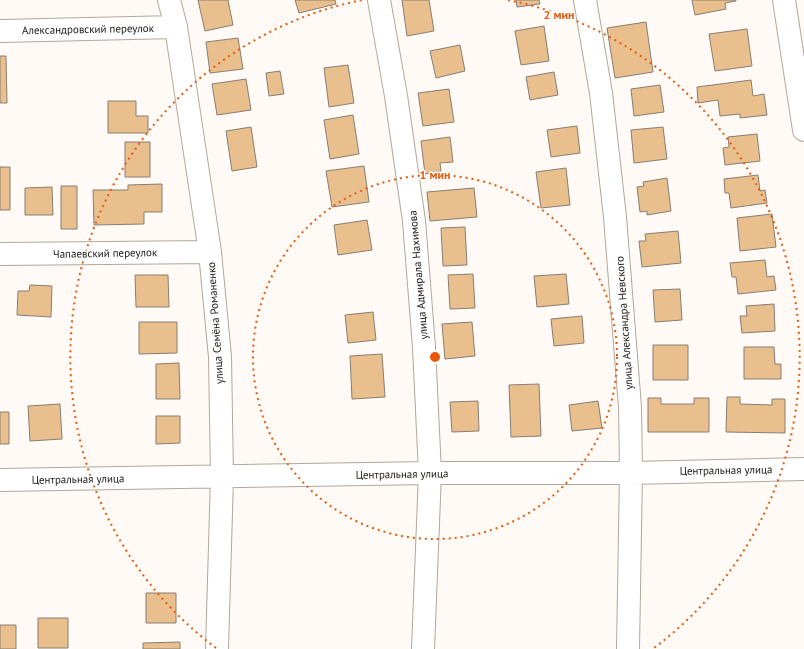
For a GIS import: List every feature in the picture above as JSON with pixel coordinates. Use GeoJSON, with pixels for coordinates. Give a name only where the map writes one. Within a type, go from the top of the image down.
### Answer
{"type":"FeatureCollection","features":[{"type":"Feature","properties":{"kind":"street","name":"улица Семёна Романенко"},"geometry":{"type":"LineString","coordinates":[[169,0],[176,27],[210,252],[220,357],[222,477],[217,649]]}},
{"type":"Feature","properties":{"kind":"street","name":"улица Адмирала Нахимова"},"geometry":{"type":"LineString","coordinates":[[379,0],[396,96],[414,221],[424,347],[430,473],[425,630],[423,649]]}},
{"type":"Feature","properties":{"kind":"street","name":"улица Александра Невского"},"geometry":{"type":"LineString","coordinates":[[585,0],[601,93],[615,217],[630,407],[631,473],[628,649]]}},
{"type":"Feature","properties":{"kind":"street"},"geometry":{"type":"LineString","coordinates":[[784,0],[804,130]]}},
{"type":"Feature","properties":{"kind":"street","name":"Александровский переулок"},"geometry":{"type":"LineString","coordinates":[[0,31],[176,27]]}},
{"type":"Feature","properties":{"kind":"street","name":"Чапаевский переулок"},"geometry":{"type":"LineString","coordinates":[[0,254],[210,252]]}},
{"type":"Feature","properties":{"kind":"street","name":"Центральная улица"},"geometry":{"type":"LineString","coordinates":[[0,480],[430,473],[631,473],[804,469]]}},
{"type":"Feature","properties":{"kind":"building"},"geometry":{"type":"Polygon","coordinates":[[[198,0],[228,0],[233,25],[205,31],[198,0]]]}},
{"type":"Feature","properties":{"kind":"building"},"geometry":{"type":"Polygon","coordinates":[[[295,0],[335,0],[336,4],[299,13],[295,0]]]}},
{"type":"Feature","properties":{"kind":"building"},"geometry":{"type":"Polygon","coordinates":[[[402,0],[429,0],[434,31],[407,36],[402,0]]]}},
{"type":"Feature","properties":{"kind":"building"},"geometry":{"type":"Polygon","coordinates":[[[516,0],[539,0],[540,4],[517,7],[516,0]]]}},
{"type":"Feature","properties":{"kind":"building"},"geometry":{"type":"Polygon","coordinates":[[[692,0],[736,1],[725,3],[726,9],[695,15],[692,0]]]}},
{"type":"Feature","properties":{"kind":"building"},"geometry":{"type":"Polygon","coordinates":[[[646,22],[653,72],[615,78],[607,28],[646,22]]]}},
{"type":"Feature","properties":{"kind":"building"},"geometry":{"type":"Polygon","coordinates":[[[544,26],[549,61],[521,65],[515,31],[544,26]]]}},
{"type":"Feature","properties":{"kind":"building"},"geometry":{"type":"Polygon","coordinates":[[[747,29],[752,66],[715,71],[709,34],[747,29]]]}},
{"type":"Feature","properties":{"kind":"building"},"geometry":{"type":"Polygon","coordinates":[[[238,38],[243,69],[210,73],[206,42],[238,38]]]}},
{"type":"Feature","properties":{"kind":"building"},"geometry":{"type":"Polygon","coordinates":[[[460,45],[465,71],[436,78],[430,51],[460,45]]]}},
{"type":"Feature","properties":{"kind":"building"},"geometry":{"type":"Polygon","coordinates":[[[0,56],[6,56],[7,103],[0,103],[0,56]]]}},
{"type":"Feature","properties":{"kind":"building"},"geometry":{"type":"Polygon","coordinates":[[[348,65],[354,103],[329,107],[324,68],[348,65]]]}},
{"type":"Feature","properties":{"kind":"building"},"geometry":{"type":"Polygon","coordinates":[[[280,71],[284,94],[269,96],[266,73],[280,71]]]}},
{"type":"Feature","properties":{"kind":"building"},"geometry":{"type":"Polygon","coordinates":[[[554,72],[558,95],[530,100],[526,77],[554,72]]]}},
{"type":"Feature","properties":{"kind":"building"},"geometry":{"type":"Polygon","coordinates":[[[246,79],[251,110],[217,115],[212,84],[246,79]]]}},
{"type":"Feature","properties":{"kind":"building"},"geometry":{"type":"Polygon","coordinates":[[[751,80],[753,96],[764,94],[767,115],[740,118],[740,114],[720,116],[718,100],[698,103],[697,87],[751,80]]]}},
{"type":"Feature","properties":{"kind":"building"},"geometry":{"type":"Polygon","coordinates":[[[660,85],[664,112],[634,116],[631,89],[660,85]]]}},
{"type":"Feature","properties":{"kind":"building"},"geometry":{"type":"Polygon","coordinates":[[[449,89],[454,122],[423,126],[418,93],[449,89]]]}},
{"type":"Feature","properties":{"kind":"building"},"geometry":{"type":"Polygon","coordinates":[[[108,101],[136,101],[136,116],[148,116],[148,133],[108,133],[108,101]]]}},
{"type":"Feature","properties":{"kind":"building"},"geometry":{"type":"Polygon","coordinates":[[[353,115],[359,154],[330,159],[324,120],[353,115]]]}},
{"type":"Feature","properties":{"kind":"building"},"geometry":{"type":"Polygon","coordinates":[[[577,126],[580,153],[551,157],[547,130],[577,126]]]}},
{"type":"Feature","properties":{"kind":"building"},"geometry":{"type":"Polygon","coordinates":[[[251,127],[257,167],[232,171],[226,131],[251,127]]]}},
{"type":"Feature","properties":{"kind":"building"},"geometry":{"type":"Polygon","coordinates":[[[663,127],[667,159],[634,163],[631,130],[663,127]]]}},
{"type":"Feature","properties":{"kind":"building"},"geometry":{"type":"Polygon","coordinates":[[[757,134],[760,161],[725,165],[723,148],[729,147],[728,137],[757,134]]]}},
{"type":"Feature","properties":{"kind":"building"},"geometry":{"type":"Polygon","coordinates":[[[450,137],[453,162],[440,163],[441,171],[425,174],[421,141],[450,137]]]}},
{"type":"Feature","properties":{"kind":"building"},"geometry":{"type":"Polygon","coordinates":[[[125,142],[150,142],[150,177],[125,177],[125,142]]]}},
{"type":"Feature","properties":{"kind":"building"},"geometry":{"type":"Polygon","coordinates":[[[364,166],[369,202],[332,207],[326,171],[364,166]]]}},
{"type":"Feature","properties":{"kind":"building"},"geometry":{"type":"Polygon","coordinates":[[[0,167],[10,167],[10,210],[0,210],[0,167]]]}},
{"type":"Feature","properties":{"kind":"building"},"geometry":{"type":"Polygon","coordinates":[[[566,168],[570,205],[541,208],[536,172],[566,168]]]}},
{"type":"Feature","properties":{"kind":"building"},"geometry":{"type":"Polygon","coordinates":[[[758,175],[760,191],[765,190],[767,203],[731,208],[729,193],[725,193],[724,179],[758,175]]]}},
{"type":"Feature","properties":{"kind":"building"},"geometry":{"type":"Polygon","coordinates":[[[667,178],[671,211],[647,215],[647,211],[640,212],[637,187],[644,186],[643,182],[667,178]]]}},
{"type":"Feature","properties":{"kind":"building"},"geometry":{"type":"Polygon","coordinates":[[[162,184],[162,212],[144,212],[144,224],[94,225],[93,190],[128,190],[128,185],[162,184]]]}},
{"type":"Feature","properties":{"kind":"building"},"geometry":{"type":"Polygon","coordinates":[[[61,186],[77,186],[77,229],[61,229],[61,186]]]}},
{"type":"Feature","properties":{"kind":"building"},"geometry":{"type":"Polygon","coordinates":[[[52,187],[53,215],[25,215],[25,188],[52,187]]]}},
{"type":"Feature","properties":{"kind":"building"},"geometry":{"type":"Polygon","coordinates":[[[474,188],[477,217],[430,221],[427,192],[474,188]]]}},
{"type":"Feature","properties":{"kind":"building"},"geometry":{"type":"Polygon","coordinates":[[[772,214],[776,247],[740,251],[737,218],[772,214]]]}},
{"type":"Feature","properties":{"kind":"building"},"geometry":{"type":"Polygon","coordinates":[[[367,220],[372,250],[338,255],[334,225],[367,220]]]}},
{"type":"Feature","properties":{"kind":"building"},"geometry":{"type":"Polygon","coordinates":[[[465,227],[467,265],[443,266],[441,228],[465,227]]]}},
{"type":"Feature","properties":{"kind":"building"},"geometry":{"type":"Polygon","coordinates":[[[678,231],[681,263],[642,267],[639,241],[646,241],[645,234],[678,231]]]}},
{"type":"Feature","properties":{"kind":"building"},"geometry":{"type":"Polygon","coordinates":[[[765,260],[767,277],[774,276],[776,290],[738,294],[736,277],[732,277],[730,263],[765,260]]]}},
{"type":"Feature","properties":{"kind":"building"},"geometry":{"type":"Polygon","coordinates":[[[473,274],[475,308],[450,309],[448,275],[473,274]]]}},
{"type":"Feature","properties":{"kind":"building"},"geometry":{"type":"Polygon","coordinates":[[[566,274],[569,304],[537,307],[534,276],[566,274]]]}},
{"type":"Feature","properties":{"kind":"building"},"geometry":{"type":"Polygon","coordinates":[[[135,275],[168,275],[169,307],[136,307],[135,275]]]}},
{"type":"Feature","properties":{"kind":"building"},"geometry":{"type":"Polygon","coordinates":[[[30,285],[52,286],[51,317],[17,315],[18,291],[29,291],[30,285]]]}},
{"type":"Feature","properties":{"kind":"building"},"geometry":{"type":"Polygon","coordinates":[[[680,289],[682,320],[655,322],[653,290],[680,289]]]}},
{"type":"Feature","properties":{"kind":"building"},"geometry":{"type":"Polygon","coordinates":[[[774,304],[775,331],[742,333],[740,316],[747,316],[746,306],[774,304]]]}},
{"type":"Feature","properties":{"kind":"building"},"geometry":{"type":"Polygon","coordinates":[[[373,312],[376,340],[348,343],[345,315],[373,312]]]}},
{"type":"Feature","properties":{"kind":"building"},"geometry":{"type":"Polygon","coordinates":[[[582,316],[584,343],[554,346],[551,319],[582,316]]]}},
{"type":"Feature","properties":{"kind":"building"},"geometry":{"type":"Polygon","coordinates":[[[139,322],[177,322],[177,353],[139,354],[139,322]]]}},
{"type":"Feature","properties":{"kind":"building"},"geometry":{"type":"Polygon","coordinates":[[[472,322],[475,356],[445,359],[442,324],[472,322]]]}},
{"type":"Feature","properties":{"kind":"building"},"geometry":{"type":"Polygon","coordinates":[[[653,345],[688,345],[688,380],[653,380],[653,345]]]}},
{"type":"Feature","properties":{"kind":"building"},"geometry":{"type":"Polygon","coordinates":[[[744,347],[774,347],[775,364],[781,364],[781,379],[744,379],[744,347]]]}},
{"type":"Feature","properties":{"kind":"building"},"geometry":{"type":"Polygon","coordinates":[[[382,354],[385,397],[352,399],[350,356],[382,354]]]}},
{"type":"Feature","properties":{"kind":"building"},"geometry":{"type":"Polygon","coordinates":[[[179,363],[180,399],[156,399],[156,364],[179,363]]]}},
{"type":"Feature","properties":{"kind":"building"},"geometry":{"type":"Polygon","coordinates":[[[539,384],[541,436],[511,437],[509,385],[539,384]]]}},
{"type":"Feature","properties":{"kind":"building"},"geometry":{"type":"Polygon","coordinates":[[[727,397],[740,397],[740,404],[772,405],[772,399],[785,399],[785,433],[726,432],[727,397]]]}},
{"type":"Feature","properties":{"kind":"building"},"geometry":{"type":"Polygon","coordinates":[[[648,398],[661,398],[661,404],[694,404],[694,398],[709,398],[709,432],[648,432],[648,398]]]}},
{"type":"Feature","properties":{"kind":"building"},"geometry":{"type":"Polygon","coordinates":[[[478,401],[479,431],[452,432],[450,402],[478,401]]]}},
{"type":"Feature","properties":{"kind":"building"},"geometry":{"type":"Polygon","coordinates":[[[598,401],[602,428],[572,431],[569,405],[598,401]]]}},
{"type":"Feature","properties":{"kind":"building"},"geometry":{"type":"Polygon","coordinates":[[[60,404],[62,439],[30,441],[28,406],[60,404]]]}},
{"type":"Feature","properties":{"kind":"building"},"geometry":{"type":"Polygon","coordinates":[[[0,412],[9,412],[9,444],[0,444],[0,412]]]}},
{"type":"Feature","properties":{"kind":"building"},"geometry":{"type":"Polygon","coordinates":[[[156,416],[180,416],[180,443],[156,444],[156,416]]]}},
{"type":"Feature","properties":{"kind":"building"},"geometry":{"type":"Polygon","coordinates":[[[146,593],[176,593],[176,623],[146,623],[146,593]]]}},
{"type":"Feature","properties":{"kind":"building"},"geometry":{"type":"Polygon","coordinates":[[[38,618],[68,618],[68,648],[38,648],[38,618]]]}},
{"type":"Feature","properties":{"kind":"building"},"geometry":{"type":"Polygon","coordinates":[[[0,625],[16,625],[16,649],[0,649],[0,625]]]}},
{"type":"Feature","properties":{"kind":"building"},"geometry":{"type":"Polygon","coordinates":[[[180,642],[180,649],[143,649],[143,643],[180,642]]]}}]}
